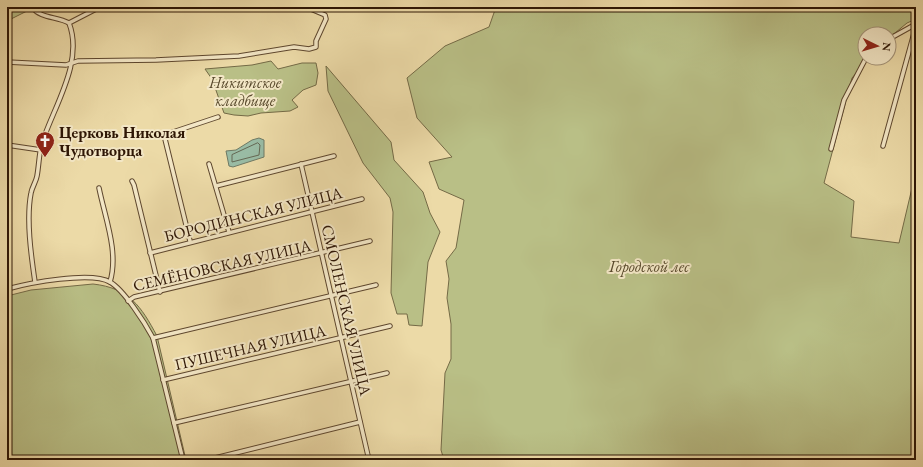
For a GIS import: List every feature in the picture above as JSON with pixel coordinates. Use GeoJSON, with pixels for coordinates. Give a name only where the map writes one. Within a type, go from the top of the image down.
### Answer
{"type":"FeatureCollection","features":[{"type":"Feature","properties":{"kind":"street"},"geometry":{"type":"LineString","coordinates":[[32,7],[37,14],[61,19],[69,23],[72,35],[72,62],[61,100],[42,144],[37,178],[31,192],[32,261],[35,282]]}},
{"type":"Feature","properties":{"kind":"street"},"geometry":{"type":"LineString","coordinates":[[69,23],[100,7]]}},
{"type":"Feature","properties":{"kind":"street"},"geometry":{"type":"LineString","coordinates":[[7,62],[66,65],[72,62],[239,56],[294,47],[308,49],[316,47],[316,41],[326,19],[325,15],[306,7]]}},
{"type":"Feature","properties":{"kind":"street"},"geometry":{"type":"LineString","coordinates":[[897,35],[916,25]]}},
{"type":"Feature","properties":{"kind":"street"},"geometry":{"type":"LineString","coordinates":[[883,146],[916,25]]}},
{"type":"Feature","properties":{"kind":"street"},"geometry":{"type":"LineString","coordinates":[[831,149],[844,100],[862,66]]}},
{"type":"Feature","properties":{"kind":"street"},"geometry":{"type":"LineString","coordinates":[[190,241],[164,135],[218,117]]}},
{"type":"Feature","properties":{"kind":"street"},"geometry":{"type":"LineString","coordinates":[[7,145],[41,150]]}},
{"type":"Feature","properties":{"kind":"street"},"geometry":{"type":"LineString","coordinates":[[216,186],[334,156]]}},
{"type":"Feature","properties":{"kind":"street"},"geometry":{"type":"LineString","coordinates":[[209,164],[229,232]]}},
{"type":"Feature","properties":{"kind":"street","name":"СМОЛЕНСКАЯ УЛИЦА"},"geometry":{"type":"LineString","coordinates":[[301,164],[369,460]]}},
{"type":"Feature","properties":{"kind":"street"},"geometry":{"type":"LineString","coordinates":[[132,181],[160,292]]}},
{"type":"Feature","properties":{"kind":"street"},"geometry":{"type":"LineString","coordinates":[[99,188],[114,258],[114,270],[110,282]]}},
{"type":"Feature","properties":{"kind":"street","name":"БОРОДИНСКАЯ УЛИЦА"},"geometry":{"type":"LineString","coordinates":[[150,253],[190,241],[362,199]]}},
{"type":"Feature","properties":{"kind":"street","name":"СЕМЁНОВСКАЯ УЛИЦА"},"geometry":{"type":"LineString","coordinates":[[128,301],[134,297],[322,254],[370,241]]}},
{"type":"Feature","properties":{"kind":"street"},"geometry":{"type":"LineString","coordinates":[[7,289],[35,282],[90,277],[110,282],[143,320],[153,338],[183,460]]}},
{"type":"Feature","properties":{"kind":"street"},"geometry":{"type":"LineString","coordinates":[[153,338],[376,285]]}},
{"type":"Feature","properties":{"kind":"street","name":"ПУШЕЧНАЯ УЛИЦА"},"geometry":{"type":"LineString","coordinates":[[163,380],[390,326]]}},
{"type":"Feature","properties":{"kind":"street"},"geometry":{"type":"LineString","coordinates":[[174,423],[387,373]]}},
{"type":"Feature","properties":{"kind":"street"},"geometry":{"type":"LineString","coordinates":[[207,460],[360,422]]}},
{"type":"Feature","properties":{"kind":"green space"},"geometry":{"type":"Polygon","coordinates":[[[7,7],[29,7],[27,11],[7,21],[7,7]]]}},
{"type":"Feature","properties":{"kind":"green space","name":"Городской лес"},"geometry":{"type":"Polygon","coordinates":[[[496,7],[916,7],[916,19],[907,23],[897,31],[897,26],[857,26],[857,66],[862,66],[852,78],[824,183],[854,201],[851,237],[899,243],[916,171],[916,456],[908,460],[444,460],[441,450],[445,373],[451,359],[451,324],[447,298],[449,279],[446,261],[456,248],[464,200],[439,189],[429,162],[452,157],[417,118],[407,78],[445,46],[489,27],[496,7]]]}},
{"type":"Feature","properties":{"kind":"green space","name":"Никитское кладбище"},"geometry":{"type":"Polygon","coordinates":[[[271,61],[278,69],[302,63],[316,63],[318,73],[316,85],[303,90],[292,100],[298,107],[290,111],[261,113],[248,116],[224,113],[212,79],[205,69],[252,65],[271,61]]]}},
{"type":"Feature","properties":{"kind":"green space"},"geometry":{"type":"Polygon","coordinates":[[[326,66],[391,142],[394,160],[423,192],[430,213],[440,232],[428,262],[422,326],[409,325],[407,314],[397,314],[391,293],[393,212],[390,198],[363,163],[328,91],[326,66]]]}},
{"type":"Feature","properties":{"kind":"green space"},"geometry":{"type":"Polygon","coordinates":[[[93,284],[105,286],[125,294],[139,307],[157,336],[186,460],[7,460],[7,296],[31,290],[93,284]]]}},
{"type":"Feature","properties":{"kind":"water"},"geometry":{"type":"Polygon","coordinates":[[[259,138],[264,140],[264,157],[233,167],[229,166],[226,151],[236,150],[252,140],[259,138]]]}},
{"type":"Feature","properties":{"kind":"waterway"},"geometry":{"type":"LineString","coordinates":[[326,7],[333,7]]}},
{"type":"Feature","properties":{"kind":"place","name":"Церковь Николая Чудотворца"},"geometry":{"type":"Point","coordinates":[45,158]}}]}
